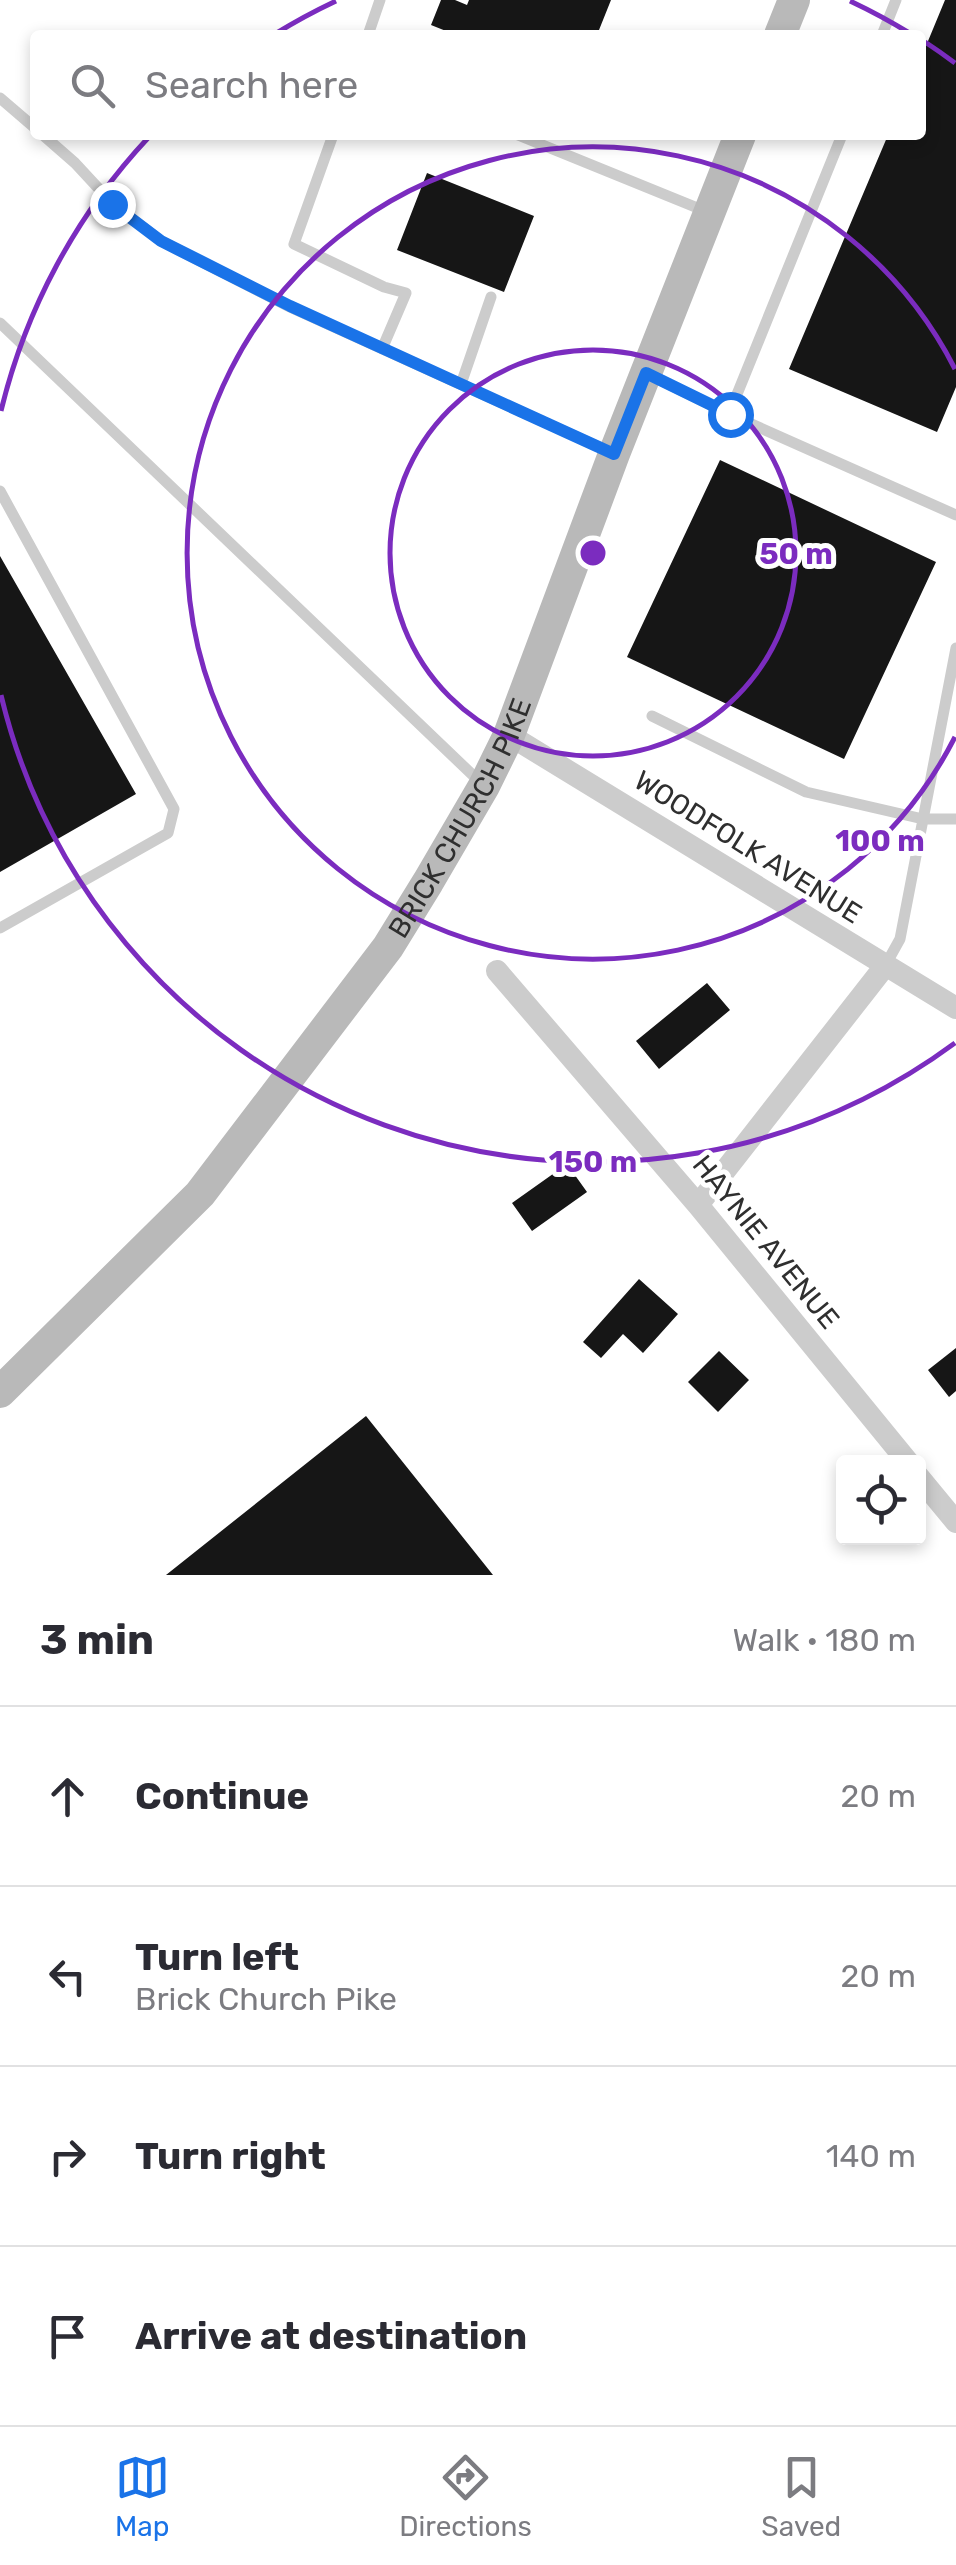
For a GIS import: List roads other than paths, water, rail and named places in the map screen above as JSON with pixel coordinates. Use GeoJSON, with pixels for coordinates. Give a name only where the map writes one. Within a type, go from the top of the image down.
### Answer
{"type":"FeatureCollection","features":[{"type":"Feature","properties":{"kind":"main road"},"geometry":{"type":"LineString","coordinates":[[782,30],[794,0]]}},
{"type":"Feature","properties":{"kind":"main road","name":"BRICK CHURCH PIKE"},"geometry":{"type":"LineString","coordinates":[[0,1392],[200,1194],[388,947],[484,786],[509,735],[738,140]]}},
{"type":"Feature","properties":{"kind":"street","name":"WOODFOLK AVENUE"},"geometry":{"type":"LineString","coordinates":[[509,735],[956,1008]]}},
{"type":"Feature","properties":{"kind":"street"},"geometry":{"type":"LineString","coordinates":[[698,1205],[885,966]]}},
{"type":"Feature","properties":{"kind":"street","name":"HAYNIE AVENUE"},"geometry":{"type":"LineString","coordinates":[[498,972],[698,1205],[902,1455]]}},
{"type":"Feature","properties":{"kind":"street"},"geometry":{"type":"LineString","coordinates":[[926,1486],[956,1522]]}},
{"type":"Feature","properties":{"kind":"lane"},"geometry":{"type":"LineString","coordinates":[[370,30],[380,0]]}},
{"type":"Feature","properties":{"kind":"lane"},"geometry":{"type":"LineString","coordinates":[[884,30],[896,0]]}},
{"type":"Feature","properties":{"kind":"lane"},"geometry":{"type":"LineString","coordinates":[[0,98],[30,124]]}},
{"type":"Feature","properties":{"kind":"lane"},"geometry":{"type":"LineString","coordinates":[[49,140],[112,204],[161,241],[382,349],[614,454]]}},
{"type":"Feature","properties":{"kind":"lane"},"geometry":{"type":"LineString","coordinates":[[331,140],[294,244],[384,287],[406,293],[382,349]]}},
{"type":"Feature","properties":{"kind":"lane"},"geometry":{"type":"LineString","coordinates":[[530,140],[709,213]]}},
{"type":"Feature","properties":{"kind":"lane"},"geometry":{"type":"LineString","coordinates":[[730,414],[840,140]]}},
{"type":"Feature","properties":{"kind":"lane"},"geometry":{"type":"LineString","coordinates":[[461,384],[491,296]]}},
{"type":"Feature","properties":{"kind":"lane"},"geometry":{"type":"LineString","coordinates":[[0,323],[484,786]]}},
{"type":"Feature","properties":{"kind":"lane"},"geometry":{"type":"LineString","coordinates":[[646,373],[956,515]]}},
{"type":"Feature","properties":{"kind":"lane"},"geometry":{"type":"LineString","coordinates":[[0,491],[174,809],[168,833],[0,928]]}},
{"type":"Feature","properties":{"kind":"lane"},"geometry":{"type":"LineString","coordinates":[[885,966],[900,940],[956,648]]}},
{"type":"Feature","properties":{"kind":"lane"},"geometry":{"type":"LineString","coordinates":[[652,716],[806,792],[923,819],[956,819]]}}]}
